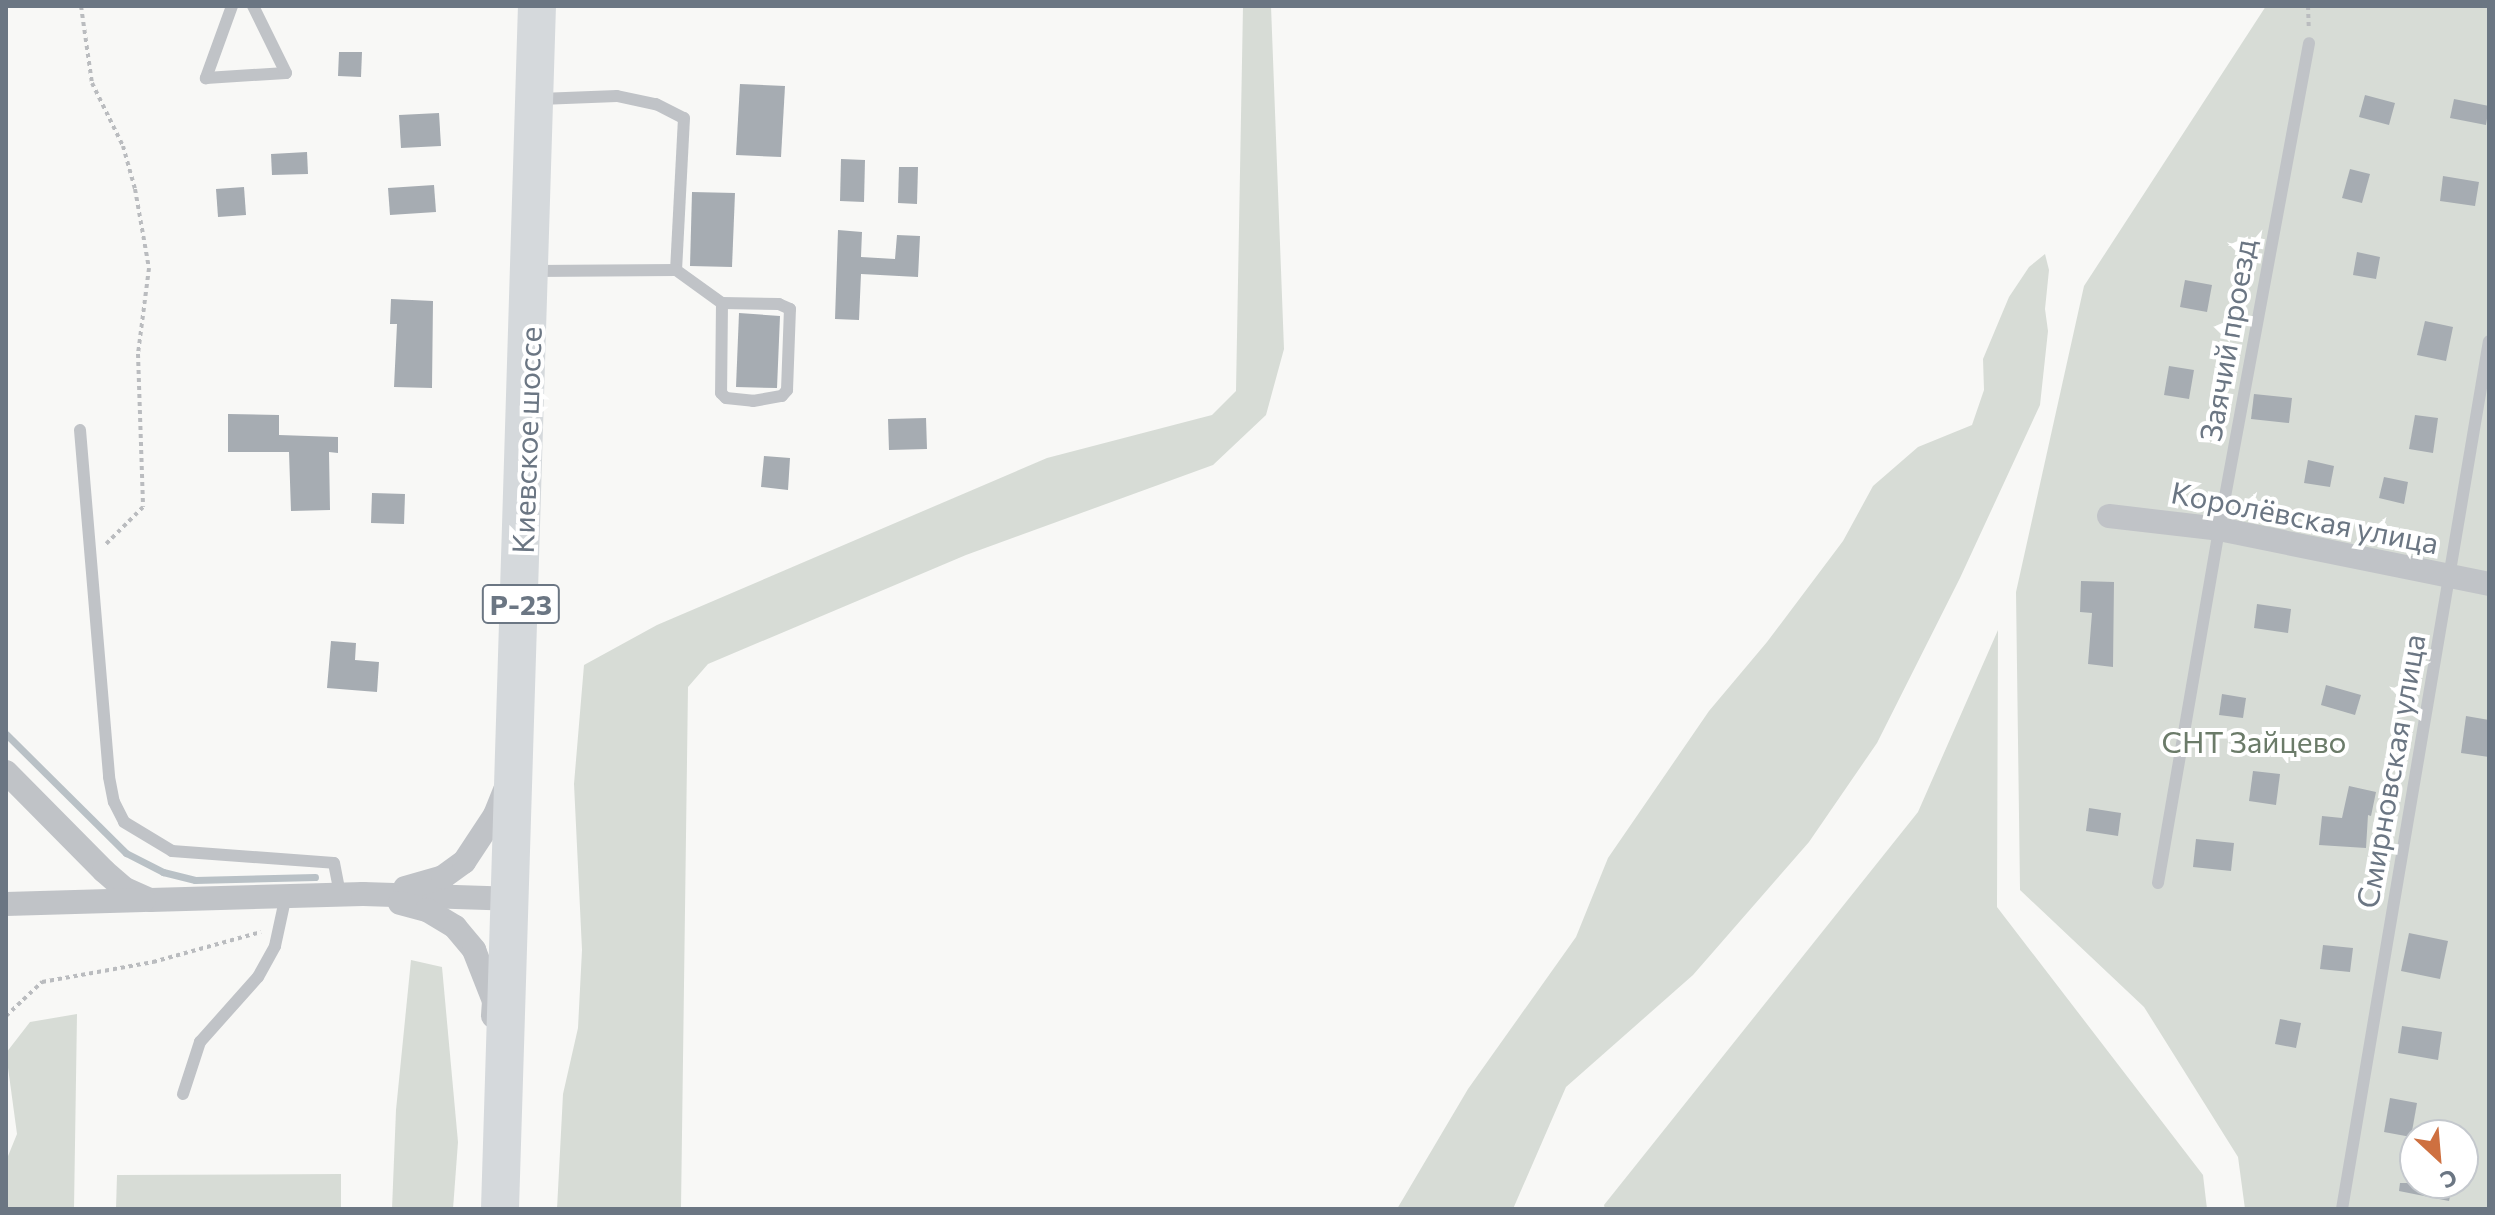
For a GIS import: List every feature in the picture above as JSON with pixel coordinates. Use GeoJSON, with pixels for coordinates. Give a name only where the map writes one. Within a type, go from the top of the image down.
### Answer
{"type":"FeatureCollection","features":[{"type":"Feature","properties":{"kind":"main road","name":"Киевское шоссе"},"geometry":{"type":"LineString","coordinates":[[500,1209],[537,6]]}},
{"type":"Feature","properties":{"kind":"street","name":"Королёвская улица"},"geometry":{"type":"LineString","coordinates":[[2109,516],[2219,529],[2489,584]]}},
{"type":"Feature","properties":{"kind":"street"},"geometry":{"type":"LineString","coordinates":[[352,894],[417,886],[443,877],[464,862],[495,815],[516,764]]}},
{"type":"Feature","properties":{"kind":"street"},"geometry":{"type":"LineString","coordinates":[[6,772],[104,871],[125,889],[150,900]]}},
{"type":"Feature","properties":{"kind":"street"},"geometry":{"type":"LineString","coordinates":[[352,894],[427,910],[455,927],[474,950],[494,1001],[488,1133],[500,1209]]}},
{"type":"Feature","properties":{"kind":"street"},"geometry":{"type":"LineString","coordinates":[[6,904],[352,894],[510,899]]}},
{"type":"Feature","properties":{"kind":"lane"},"geometry":{"type":"LineString","coordinates":[[232,6],[206,78],[286,73],[253,6]]}},
{"type":"Feature","properties":{"kind":"lane","name":"Заячий проезд"},"geometry":{"type":"LineString","coordinates":[[2158,883],[2219,529],[2309,43]]}},
{"type":"Feature","properties":{"kind":"lane"},"geometry":{"type":"LineString","coordinates":[[535,99],[617,96],[656,104],[684,118],[676,270]]}},
{"type":"Feature","properties":{"kind":"lane"},"geometry":{"type":"LineString","coordinates":[[530,271],[676,270],[722,303],[779,304],[790,309],[787,390],[782,396],[753,401],[726,398],[721,393],[722,303]]}},
{"type":"Feature","properties":{"kind":"lane","name":"Смирновская улица"},"geometry":{"type":"LineString","coordinates":[[2342,1209],[2489,341]]}},
{"type":"Feature","properties":{"kind":"lane"},"geometry":{"type":"LineString","coordinates":[[80,430],[109,777],[114,802],[124,822],[172,851],[334,863],[352,894]]}},
{"type":"Feature","properties":{"kind":"lane"},"geometry":{"type":"LineString","coordinates":[[183,1094],[200,1042],[258,977],[275,946],[286,895]]}},
{"type":"Feature","properties":{"kind":"path"},"geometry":{"type":"LineString","coordinates":[[81,6],[92,83],[123,146],[135,189],[149,268],[138,354],[143,507],[119,535],[91,555]]}},
{"type":"Feature","properties":{"kind":"path"},"geometry":{"type":"LineString","coordinates":[[6,1016],[42,982],[153,962],[279,927]]}},
{"type":"Feature","properties":{"kind":"green space"},"geometry":{"type":"Polygon","coordinates":[[[1243,6],[1271,6],[1284,349],[1266,415],[1213,465],[966,555],[708,664],[688,687],[681,1209],[557,1209],[563,1094],[578,1028],[582,950],[574,784],[584,665],[657,625],[1047,458],[1212,415],[1236,391],[1243,6]]]}},
{"type":"Feature","properties":{"kind":"green space","name":"СНТ Зайцево"},"geometry":{"type":"Polygon","coordinates":[[[2266,6],[2489,6],[2489,1209],[2245,1209],[2238,1157],[2144,1007],[2020,890],[2016,592],[2084,286],[2266,6]]]}},
{"type":"Feature","properties":{"kind":"green space"},"geometry":{"type":"Polygon","coordinates":[[[2045,254],[2049,270],[2045,309],[2048,331],[2040,405],[1960,578],[1877,743],[1809,842],[1693,975],[1566,1087],[1513,1209],[1397,1209],[1468,1089],[1576,937],[1608,858],[1709,711],[1767,642],[1843,541],[1873,486],[1918,447],[1972,425],[1984,390],[1983,359],[2009,297],[2029,267],[2045,254]]]}},
{"type":"Feature","properties":{"kind":"green space"},"geometry":{"type":"Polygon","coordinates":[[[1998,630],[1997,907],[2203,1175],[2207,1209],[1605,1209],[1604,1205],[1918,812],[1998,630]]]}},
{"type":"Feature","properties":{"kind":"green space"},"geometry":{"type":"Polygon","coordinates":[[[411,960],[442,967],[458,1142],[453,1209],[392,1209],[396,1110],[411,960]]]}},
{"type":"Feature","properties":{"kind":"green space"},"geometry":{"type":"Polygon","coordinates":[[[77,1014],[74,1209],[6,1209],[6,1161],[17,1134],[6,1053],[30,1022],[77,1014]]]}},
{"type":"Feature","properties":{"kind":"green space"},"geometry":{"type":"Polygon","coordinates":[[[341,1174],[341,1209],[116,1209],[117,1175],[341,1174]]]}},
{"type":"Feature","properties":{"kind":"building"},"geometry":{"type":"Polygon","coordinates":[[[339,52],[362,52],[361,77],[338,76],[339,52]]]}},
{"type":"Feature","properties":{"kind":"building"},"geometry":{"type":"Polygon","coordinates":[[[740,84],[785,86],[781,157],[736,155],[740,84]]]}},
{"type":"Feature","properties":{"kind":"building"},"geometry":{"type":"Polygon","coordinates":[[[2365,95],[2395,103],[2389,125],[2359,117],[2365,95]]]}},
{"type":"Feature","properties":{"kind":"building"},"geometry":{"type":"Polygon","coordinates":[[[2454,99],[2489,106],[2486,125],[2450,118],[2454,99]]]}},
{"type":"Feature","properties":{"kind":"building"},"geometry":{"type":"Polygon","coordinates":[[[439,113],[441,146],[401,148],[399,115],[439,113]]]}},
{"type":"Feature","properties":{"kind":"building"},"geometry":{"type":"Polygon","coordinates":[[[307,152],[308,174],[272,175],[271,154],[307,152]]]}},
{"type":"Feature","properties":{"kind":"building"},"geometry":{"type":"Polygon","coordinates":[[[841,159],[865,160],[864,202],[840,201],[841,159]]]}},
{"type":"Feature","properties":{"kind":"building"},"geometry":{"type":"Polygon","coordinates":[[[899,167],[918,167],[917,204],[898,203],[899,167]]]}},
{"type":"Feature","properties":{"kind":"building"},"geometry":{"type":"Polygon","coordinates":[[[2350,169],[2370,174],[2362,203],[2342,198],[2350,169]]]}},
{"type":"Feature","properties":{"kind":"building"},"geometry":{"type":"Polygon","coordinates":[[[2443,176],[2479,182],[2475,206],[2440,201],[2443,176]]]}},
{"type":"Feature","properties":{"kind":"building"},"geometry":{"type":"Polygon","coordinates":[[[434,185],[436,212],[390,215],[388,188],[434,185]]]}},
{"type":"Feature","properties":{"kind":"building"},"geometry":{"type":"Polygon","coordinates":[[[244,187],[246,215],[218,217],[216,189],[244,187]]]}},
{"type":"Feature","properties":{"kind":"building"},"geometry":{"type":"Polygon","coordinates":[[[692,192],[735,193],[732,267],[690,266],[692,192]]]}},
{"type":"Feature","properties":{"kind":"building"},"geometry":{"type":"Polygon","coordinates":[[[838,230],[862,232],[861,257],[895,259],[897,235],[920,236],[918,277],[861,274],[859,320],[835,319],[838,230]]]}},
{"type":"Feature","properties":{"kind":"building"},"geometry":{"type":"Polygon","coordinates":[[[2357,252],[2380,257],[2376,279],[2353,275],[2357,252]]]}},
{"type":"Feature","properties":{"kind":"building"},"geometry":{"type":"Polygon","coordinates":[[[2185,280],[2212,285],[2207,312],[2180,307],[2185,280]]]}},
{"type":"Feature","properties":{"kind":"building"},"geometry":{"type":"Polygon","coordinates":[[[391,299],[433,301],[432,388],[394,387],[397,324],[390,324],[391,299]]]}},
{"type":"Feature","properties":{"kind":"building"},"geometry":{"type":"Polygon","coordinates":[[[739,313],[780,316],[777,388],[736,387],[739,313]]]}},
{"type":"Feature","properties":{"kind":"building"},"geometry":{"type":"Polygon","coordinates":[[[2425,321],[2453,327],[2446,361],[2417,355],[2425,321]]]}},
{"type":"Feature","properties":{"kind":"building"},"geometry":{"type":"Polygon","coordinates":[[[2169,366],[2194,370],[2189,399],[2164,395],[2169,366]]]}},
{"type":"Feature","properties":{"kind":"building"},"geometry":{"type":"Polygon","coordinates":[[[2254,394],[2292,398],[2289,423],[2251,419],[2254,394]]]}},
{"type":"Feature","properties":{"kind":"building"},"geometry":{"type":"Polygon","coordinates":[[[228,414],[279,415],[279,435],[338,437],[338,453],[329,452],[330,510],[291,511],[289,452],[228,452],[228,414]]]}},
{"type":"Feature","properties":{"kind":"building"},"geometry":{"type":"Polygon","coordinates":[[[2415,415],[2438,418],[2433,453],[2409,449],[2415,415]]]}},
{"type":"Feature","properties":{"kind":"building"},"geometry":{"type":"Polygon","coordinates":[[[926,418],[927,449],[889,450],[888,419],[926,418]]]}},
{"type":"Feature","properties":{"kind":"building"},"geometry":{"type":"Polygon","coordinates":[[[764,456],[790,458],[788,490],[761,487],[764,456]]]}},
{"type":"Feature","properties":{"kind":"building"},"geometry":{"type":"Polygon","coordinates":[[[2308,460],[2334,466],[2330,487],[2304,483],[2308,460]]]}},
{"type":"Feature","properties":{"kind":"building"},"geometry":{"type":"Polygon","coordinates":[[[2384,477],[2408,482],[2404,504],[2379,498],[2384,477]]]}},
{"type":"Feature","properties":{"kind":"building"},"geometry":{"type":"Polygon","coordinates":[[[372,493],[405,494],[404,524],[371,523],[372,493]]]}},
{"type":"Feature","properties":{"kind":"building"},"geometry":{"type":"Polygon","coordinates":[[[2081,581],[2114,582],[2113,667],[2088,664],[2092,613],[2080,612],[2081,581]]]}},
{"type":"Feature","properties":{"kind":"building"},"geometry":{"type":"Polygon","coordinates":[[[2257,604],[2291,609],[2288,633],[2254,628],[2257,604]]]}},
{"type":"Feature","properties":{"kind":"building"},"geometry":{"type":"Polygon","coordinates":[[[331,641],[356,643],[355,660],[379,662],[377,692],[327,688],[331,641]]]}},
{"type":"Feature","properties":{"kind":"building"},"geometry":{"type":"Polygon","coordinates":[[[2326,685],[2361,695],[2355,715],[2321,705],[2326,685]]]}},
{"type":"Feature","properties":{"kind":"building"},"geometry":{"type":"Polygon","coordinates":[[[2222,694],[2246,698],[2243,718],[2219,715],[2222,694]]]}},
{"type":"Feature","properties":{"kind":"building"},"geometry":{"type":"Polygon","coordinates":[[[2466,716],[2489,720],[2489,757],[2461,753],[2466,716]]]}},
{"type":"Feature","properties":{"kind":"building"},"geometry":{"type":"Polygon","coordinates":[[[2253,771],[2280,774],[2276,805],[2249,801],[2253,771]]]}},
{"type":"Feature","properties":{"kind":"building"},"geometry":{"type":"Polygon","coordinates":[[[2349,786],[2376,792],[2371,816],[2368,815],[2366,848],[2319,845],[2322,816],[2342,818],[2349,786]]]}},
{"type":"Feature","properties":{"kind":"building"},"geometry":{"type":"Polygon","coordinates":[[[2089,808],[2121,813],[2118,836],[2086,831],[2089,808]]]}},
{"type":"Feature","properties":{"kind":"building"},"geometry":{"type":"Polygon","coordinates":[[[2196,839],[2234,843],[2231,871],[2193,867],[2196,839]]]}},
{"type":"Feature","properties":{"kind":"building"},"geometry":{"type":"Polygon","coordinates":[[[2409,933],[2448,941],[2440,979],[2401,971],[2409,933]]]}},
{"type":"Feature","properties":{"kind":"building"},"geometry":{"type":"Polygon","coordinates":[[[2323,945],[2353,948],[2350,972],[2320,969],[2323,945]]]}},
{"type":"Feature","properties":{"kind":"building"},"geometry":{"type":"Polygon","coordinates":[[[2280,1019],[2301,1023],[2296,1048],[2275,1044],[2280,1019]]]}},
{"type":"Feature","properties":{"kind":"building"},"geometry":{"type":"Polygon","coordinates":[[[2402,1026],[2442,1032],[2438,1060],[2398,1053],[2402,1026]]]}},
{"type":"Feature","properties":{"kind":"building"},"geometry":{"type":"Polygon","coordinates":[[[2390,1098],[2417,1103],[2414,1119],[2399,1119],[2399,1135],[2384,1132],[2390,1098]]]}},
{"type":"Feature","properties":{"kind":"waterway"},"geometry":{"type":"LineString","coordinates":[[6,734],[126,853],[163,872],[195,880],[315,877]]}}]}
